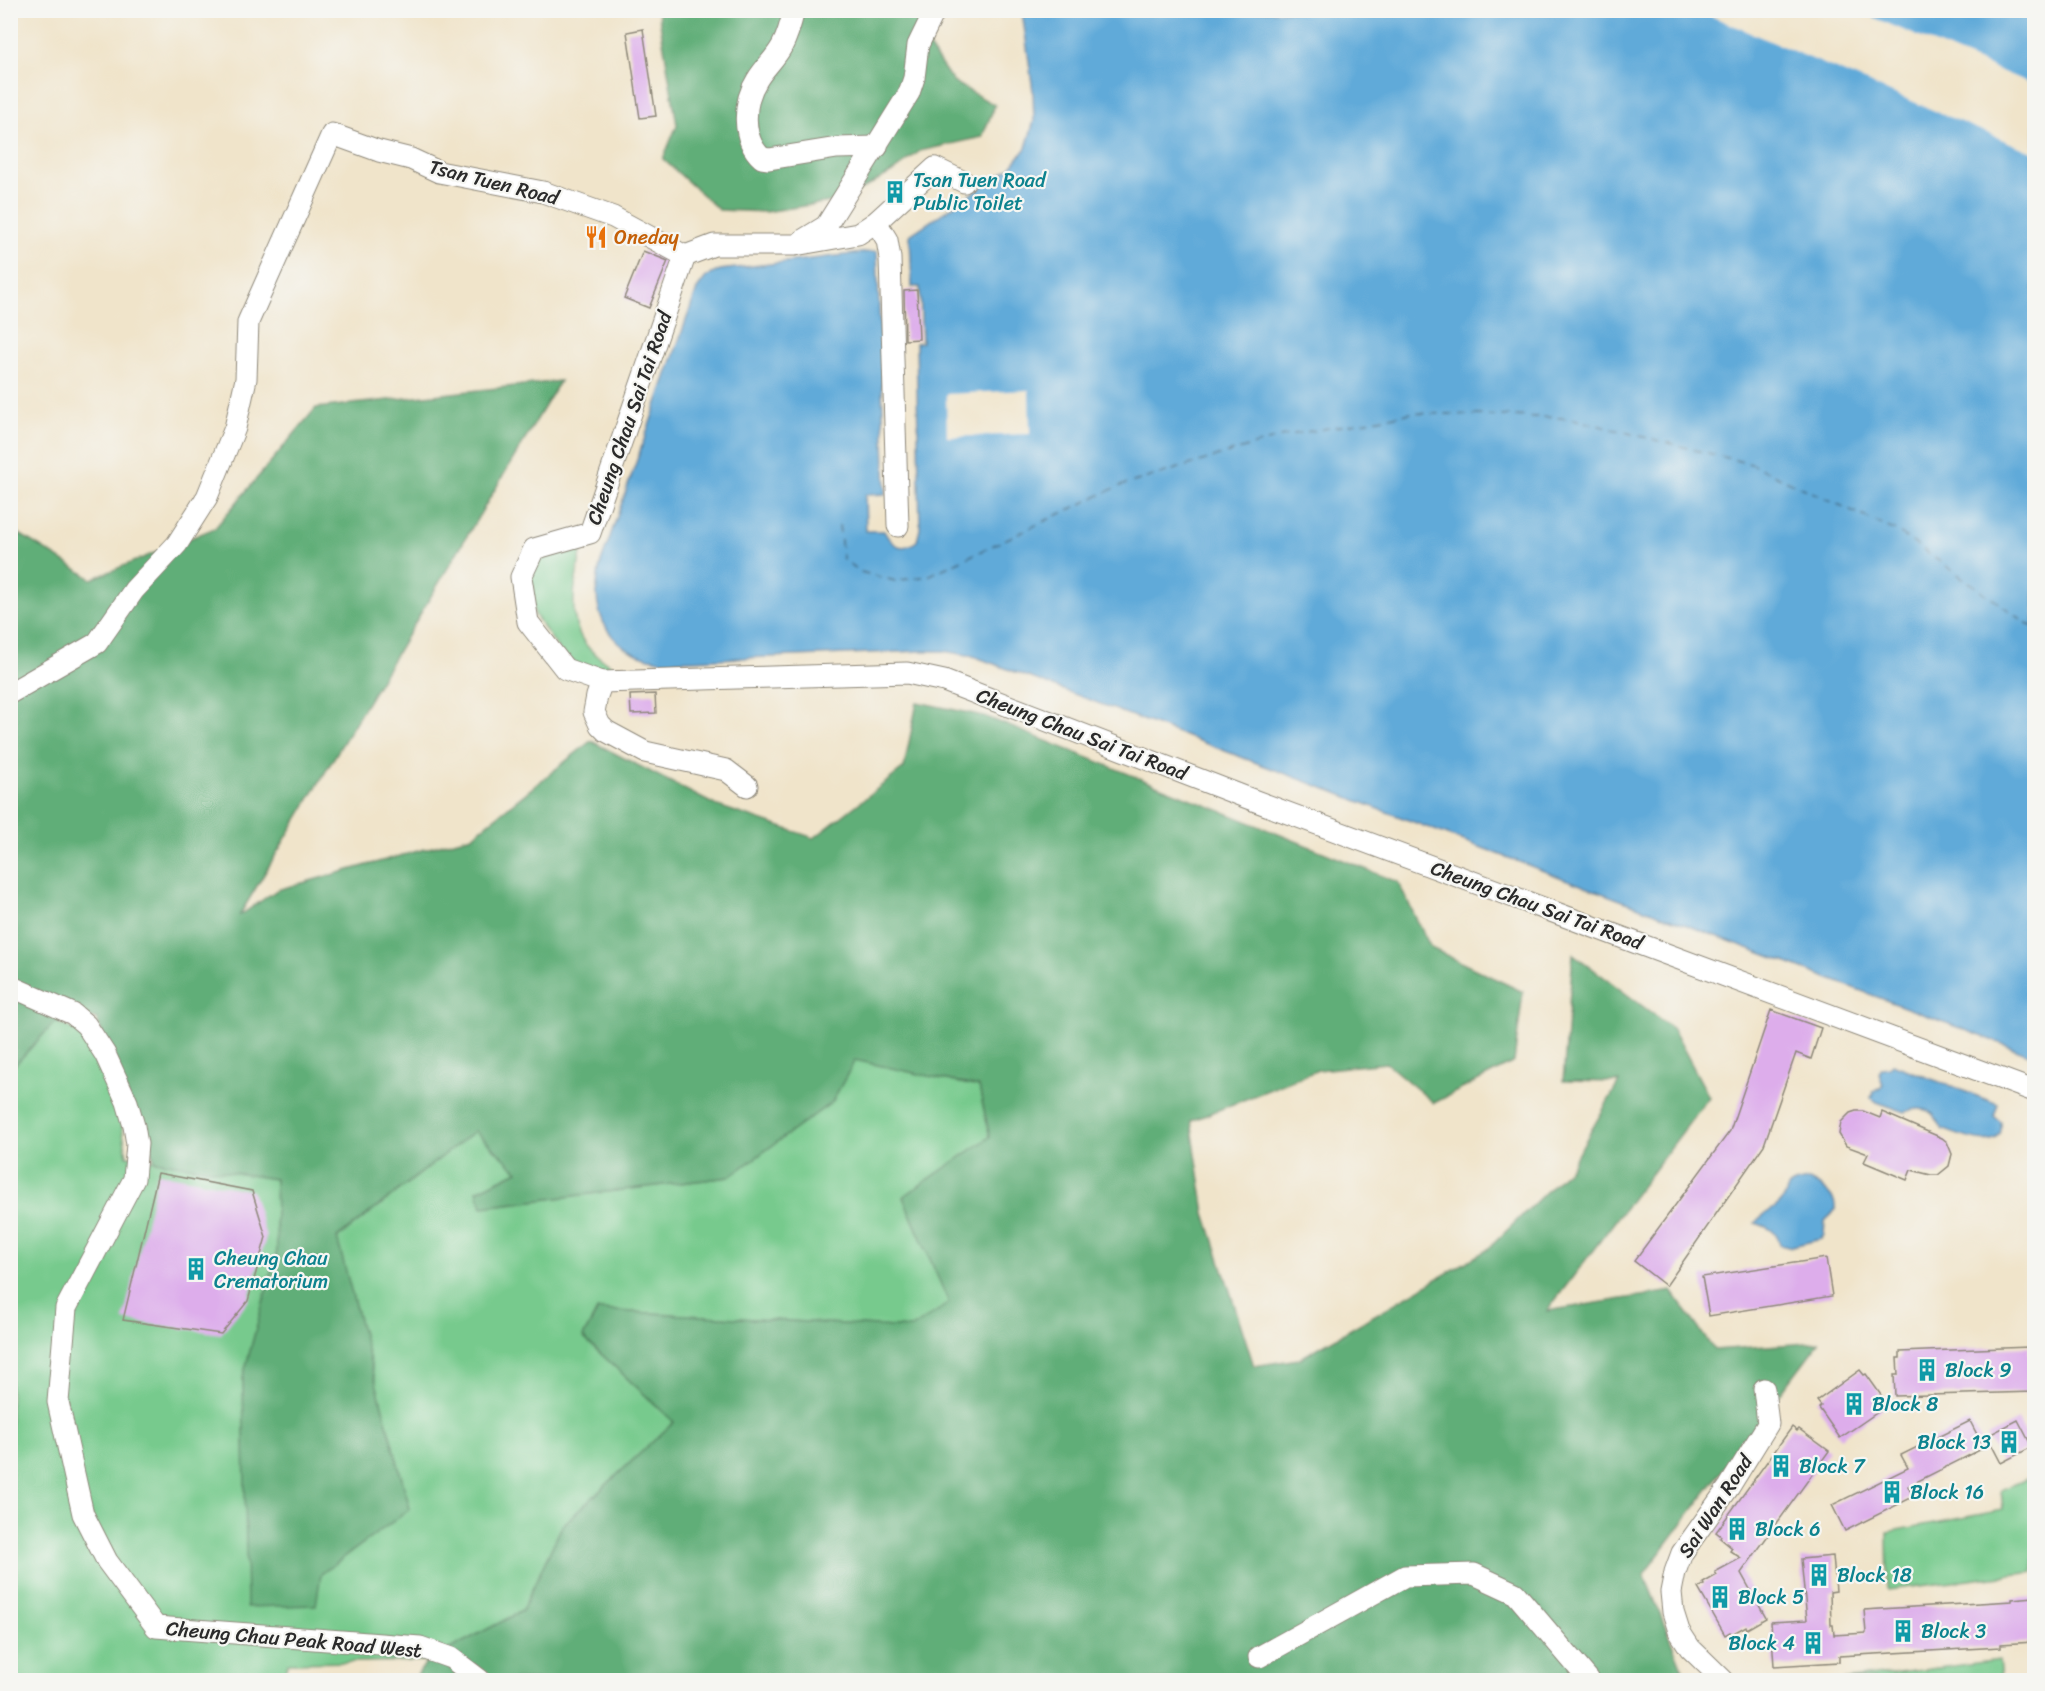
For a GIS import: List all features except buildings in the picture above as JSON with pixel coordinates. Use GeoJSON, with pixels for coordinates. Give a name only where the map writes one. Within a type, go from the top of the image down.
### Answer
{"type":"FeatureCollection","features":[{"type":"Feature","properties":{"kind":"street"},"geometry":{"type":"LineString","coordinates":[[794,10],[782,46],[757,79],[750,96],[747,121],[755,150],[762,158],[769,159],[837,148],[877,147]]}},
{"type":"Feature","properties":{"kind":"street"},"geometry":{"type":"LineString","coordinates":[[795,245],[826,226],[877,147],[912,86],[918,45],[935,10]]}},
{"type":"Feature","properties":{"kind":"street","name":"Tsan Tuen Road"},"geometry":{"type":"LineString","coordinates":[[10,693],[97,643],[135,590],[177,544],[207,497],[235,428],[246,379],[248,322],[332,134],[379,151],[411,159],[439,172],[543,192],[613,217],[685,256]]}},
{"type":"Feature","properties":{"kind":"street"},"geometry":{"type":"LineString","coordinates":[[685,256],[714,245],[795,245],[858,234],[876,222],[935,168],[964,182]]}},
{"type":"Feature","properties":{"kind":"street"},"geometry":{"type":"LineString","coordinates":[[876,222],[887,240],[890,258],[898,526]]}},
{"type":"Feature","properties":{"kind":"street","name":"Cheung Chau Sai Tai Road"},"geometry":{"type":"LineString","coordinates":[[685,256],[590,533],[534,549],[521,577],[528,622],[565,669],[602,682],[907,673],[944,681],[1245,797],[1546,907],[2034,1091]]}},
{"type":"Feature","properties":{"kind":"street"},"geometry":{"type":"LineString","coordinates":[[602,682],[594,712],[600,725],[606,731],[645,752],[726,770],[747,786]]}},
{"type":"Feature","properties":{"kind":"street","name":"Cheung Chau Peak Road West"},"geometry":{"type":"LineString","coordinates":[[10,986],[73,1014],[86,1024],[105,1054],[127,1102],[134,1125],[137,1144],[134,1179],[66,1308],[58,1402],[83,1514],[107,1561],[156,1628],[420,1647],[451,1658],[480,1680]]}},
{"type":"Feature","properties":{"kind":"street","name":"Sai Wan Road"},"geometry":{"type":"LineString","coordinates":[[1723,1680],[1690,1648],[1679,1631],[1673,1612],[1671,1592],[1682,1553],[1729,1487],[1768,1424],[1764,1389]]}},
{"type":"Feature","properties":{"kind":"street"},"geometry":{"type":"LineString","coordinates":[[1259,1657],[1405,1576],[1474,1574],[1515,1593],[1589,1680]]}},
{"type":"Feature","properties":{"kind":"green space"},"geometry":{"type":"Polygon","coordinates":[[[658,11],[924,11],[922,37],[953,82],[995,105],[982,137],[920,151],[894,171],[843,200],[765,212],[719,210],[663,159],[677,125],[658,11]]]}},
{"type":"Feature","properties":{"kind":"green space"},"geometry":{"type":"Polygon","coordinates":[[[560,381],[239,916],[277,890],[472,836],[591,741],[715,805],[814,838],[904,768],[917,702],[984,716],[1398,882],[1431,948],[1523,992],[1514,1062],[1434,1103],[1386,1063],[1318,1070],[1191,1121],[1205,1213],[1254,1366],[1299,1359],[1487,1250],[1569,1169],[1619,1082],[1563,1081],[1573,954],[1673,1029],[1709,1097],[1547,1311],[1672,1291],[1714,1350],[1819,1342],[1644,1574],[1687,1680],[414,1680],[427,1661],[522,1611],[562,1526],[674,1422],[583,1337],[598,1310],[912,1328],[949,1303],[903,1197],[990,1137],[979,1087],[855,1060],[832,1102],[729,1177],[482,1207],[477,1191],[518,1171],[475,1131],[337,1238],[410,1509],[321,1574],[316,1605],[247,1607],[243,1377],[277,1251],[275,1179],[155,1161],[96,1018],[55,1022],[11,1069],[10,528],[92,579],[215,528],[316,408],[560,381]]]}},
{"type":"Feature","properties":{"kind":"green space"},"geometry":{"type":"Polygon","coordinates":[[[583,543],[574,604],[579,633],[587,646],[599,657],[628,674],[607,675],[580,667],[559,650],[535,615],[527,580],[541,555],[583,543]]]}},
{"type":"Feature","properties":{"kind":"green space"},"geometry":{"type":"Polygon","coordinates":[[[55,1022],[78,1031],[117,1098],[127,1156],[275,1179],[277,1251],[243,1377],[248,1606],[321,1574],[410,1509],[337,1239],[475,1131],[518,1171],[477,1191],[483,1207],[729,1177],[832,1102],[855,1060],[979,1087],[990,1137],[903,1197],[950,1304],[912,1328],[597,1310],[583,1337],[674,1422],[562,1526],[522,1611],[427,1661],[288,1663],[281,1680],[11,1680],[10,1069],[55,1022]]]}},
{"type":"Feature","properties":{"kind":"green space"},"geometry":{"type":"Polygon","coordinates":[[[2034,1476],[2034,1572],[1888,1590],[1887,1532],[2003,1510],[2001,1490],[2034,1476]]]}},
{"type":"Feature","properties":{"kind":"green space"},"geometry":{"type":"Polygon","coordinates":[[[1999,1660],[2001,1680],[1844,1680],[1999,1660]]]}},
{"type":"Feature","properties":{"kind":"water"},"geometry":{"type":"Polygon","coordinates":[[[1022,11],[2034,11],[2034,1056],[973,656],[943,651],[923,651],[666,661],[631,651],[618,642],[601,617],[597,584],[600,565],[697,289],[706,277],[720,270],[877,251],[886,494],[865,495],[866,531],[884,531],[894,544],[902,547],[917,541],[920,529],[916,343],[922,342],[920,287],[912,287],[910,235],[1010,168],[1026,148],[1034,121],[1033,91],[1022,11]]]}},
{"type":"Feature","properties":{"kind":"water"},"geometry":{"type":"Polygon","coordinates":[[[1892,1064],[1998,1104],[1994,1116],[2001,1122],[2000,1132],[1996,1138],[1979,1140],[1968,1138],[1942,1129],[1936,1117],[1928,1111],[1918,1109],[1905,1112],[1871,1098],[1873,1092],[1883,1086],[1879,1073],[1882,1068],[1892,1064]]]}},
{"type":"Feature","properties":{"kind":"water"},"geometry":{"type":"Polygon","coordinates":[[[1809,1180],[1826,1191],[1835,1204],[1834,1211],[1825,1221],[1824,1235],[1821,1239],[1788,1247],[1780,1245],[1772,1230],[1755,1223],[1782,1201],[1789,1187],[1809,1180]]]}},
{"type":"Feature","properties":{"kind":"pier"},"geometry":{"type":"Polygon","coordinates":[[[1699,11],[1858,11],[2034,85],[2034,153],[1699,11]]]}},
{"type":"Feature","properties":{"kind":"pier"},"geometry":{"type":"Polygon","coordinates":[[[1029,390],[1030,434],[947,437],[946,394],[1029,390]]]}},
{"type":"Feature","properties":{"kind":"ferry route"},"geometry":{"type":"LineString","coordinates":[[839,525],[843,559],[861,572],[895,581],[928,576],[1117,487],[1284,436],[1412,413],[1569,418],[1751,464],[1898,532],[2034,628]]}},
{"type":"Feature","properties":{"kind":"place","name":"Tsan Tuen Road Public Toilet"},"geometry":{"type":"Point","coordinates":[895,192]}},
{"type":"Feature","properties":{"kind":"place","name":"Oneday"},"geometry":{"type":"Point","coordinates":[596,237]}},
{"type":"Feature","properties":{"kind":"place","name":"Cheung Chau Crematorium"},"geometry":{"type":"Point","coordinates":[196,1269]}},
{"type":"Feature","properties":{"kind":"place","name":"Block 9"},"geometry":{"type":"Point","coordinates":[1927,1370]}},
{"type":"Feature","properties":{"kind":"place","name":"Block 8"},"geometry":{"type":"Point","coordinates":[1854,1404]}},
{"type":"Feature","properties":{"kind":"place","name":"Block 13"},"geometry":{"type":"Point","coordinates":[2009,1442]}},
{"type":"Feature","properties":{"kind":"place","name":"Block 7"},"geometry":{"type":"Point","coordinates":[1781,1466]}},
{"type":"Feature","properties":{"kind":"place","name":"Block 16"},"geometry":{"type":"Point","coordinates":[1892,1492]}},
{"type":"Feature","properties":{"kind":"place","name":"Block 6"},"geometry":{"type":"Point","coordinates":[1737,1529]}},
{"type":"Feature","properties":{"kind":"place","name":"Block 18"},"geometry":{"type":"Point","coordinates":[1819,1575]}},
{"type":"Feature","properties":{"kind":"place","name":"Block 5"},"geometry":{"type":"Point","coordinates":[1720,1597]}},
{"type":"Feature","properties":{"kind":"place","name":"Block 3"},"geometry":{"type":"Point","coordinates":[1903,1631]}},
{"type":"Feature","properties":{"kind":"place","name":"Block 4"},"geometry":{"type":"Point","coordinates":[1813,1643]}}]}
